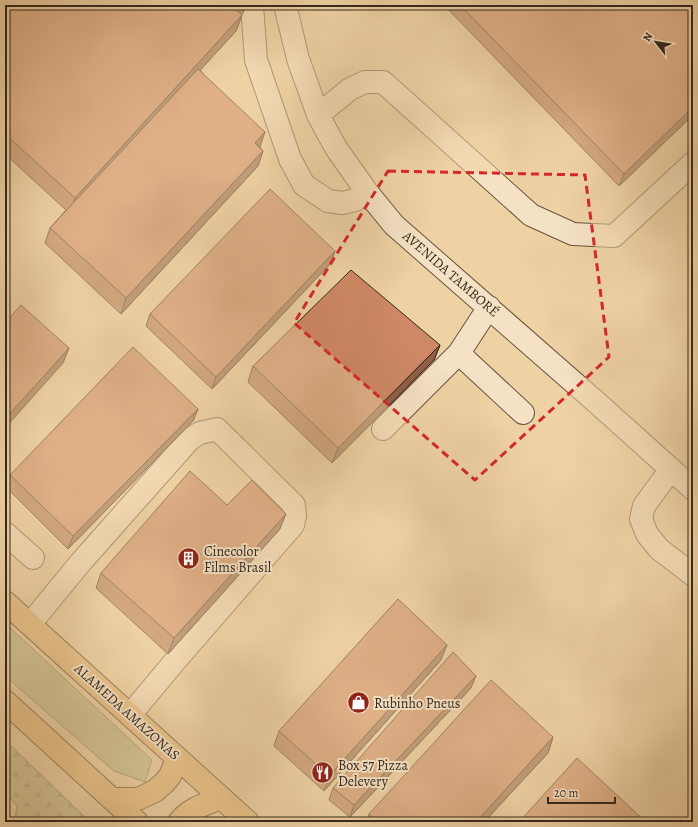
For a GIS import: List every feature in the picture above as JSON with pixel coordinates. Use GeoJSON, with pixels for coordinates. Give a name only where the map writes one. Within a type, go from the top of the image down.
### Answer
{"type":"FeatureCollection","features":[{"type":"Feature","properties":{"kind":"main road","name":"ALAMEDA AMAZONAS"},"geometry":{"type":"LineString","coordinates":[[5,602],[248,822]]}},
{"type":"Feature","properties":{"kind":"main road"},"geometry":{"type":"LineString","coordinates":[[5,701],[137,822]]}},
{"type":"Feature","properties":{"kind":"main road"},"geometry":{"type":"LineString","coordinates":[[112,799],[138,799],[155,791],[170,776],[177,758]]}},
{"type":"Feature","properties":{"kind":"main road"},"geometry":{"type":"LineString","coordinates":[[180,822],[183,817],[196,808],[221,798]]}},
{"type":"Feature","properties":{"kind":"street"},"geometry":{"type":"LineString","coordinates":[[252,5],[256,60],[290,159],[304,185],[328,202],[342,203],[355,200],[366,192]]}},
{"type":"Feature","properties":{"kind":"street","name":"AVENIDA TAMBORÉ"},"geometry":{"type":"LineString","coordinates":[[284,5],[298,59],[318,115],[336,148],[366,192],[394,225],[596,401],[693,489]]}},
{"type":"Feature","properties":{"kind":"street"},"geometry":{"type":"LineString","coordinates":[[318,115],[350,89],[365,82],[383,82],[531,215],[573,234],[614,236],[693,163]]}},
{"type":"Feature","properties":{"kind":"street"},"geometry":{"type":"LineString","coordinates":[[383,429],[459,353],[489,308]]}},
{"type":"Feature","properties":{"kind":"street"},"geometry":{"type":"LineString","coordinates":[[459,353],[523,413]]}},
{"type":"Feature","properties":{"kind":"street"},"geometry":{"type":"LineString","coordinates":[[30,624],[82,562],[190,439],[200,433],[217,429],[294,505],[296,516],[293,525],[130,715]]}},
{"type":"Feature","properties":{"kind":"street"},"geometry":{"type":"LineString","coordinates":[[671,469],[644,506],[641,519],[647,534],[659,549],[693,575]]}},
{"type":"Feature","properties":{"kind":"street"},"geometry":{"type":"LineString","coordinates":[[5,533],[33,558]]}},
{"type":"Feature","properties":{"kind":"highlighted area"},"geometry":{"type":"Polygon","coordinates":[[[388,171],[585,175],[609,357],[475,480],[294,323],[388,171]]]}},
{"type":"Feature","properties":{"kind":"green space"},"geometry":{"type":"Polygon","coordinates":[[[5,623],[152,760],[145,782],[114,771],[5,676],[5,623]]]}},
{"type":"Feature","properties":{"kind":"green space"},"geometry":{"type":"Polygon","coordinates":[[[5,740],[90,822],[14,822],[17,806],[5,792],[5,740]]]}},
{"type":"Feature","properties":{"kind":"building"},"geometry":{"type":"Polygon","coordinates":[[[5,5],[241,5],[236,10],[242,15],[75,198],[5,134],[5,5]]]}},
{"type":"Feature","properties":{"kind":"building"},"geometry":{"type":"Polygon","coordinates":[[[460,5],[693,5],[693,107],[624,174],[460,5]]]}},
{"type":"Feature","properties":{"kind":"building"},"geometry":{"type":"Polygon","coordinates":[[[198,69],[265,132],[255,143],[263,151],[126,298],[50,228],[198,69]]]}},
{"type":"Feature","properties":{"kind":"building"},"geometry":{"type":"Polygon","coordinates":[[[270,189],[335,251],[216,377],[150,314],[270,189]]]}},
{"type":"Feature","properties":{"kind":"building"},"geometry":{"type":"Polygon","coordinates":[[[351,270],[440,345],[338,448],[253,366],[351,270]]]}},
{"type":"Feature","properties":{"kind":"building"},"geometry":{"type":"Polygon","coordinates":[[[21,305],[69,348],[5,419],[5,323],[21,305]]]}},
{"type":"Feature","properties":{"kind":"building"},"geometry":{"type":"Polygon","coordinates":[[[133,347],[198,409],[73,536],[10,475],[133,347]]]}},
{"type":"Feature","properties":{"kind":"building","name":"Cinecolor Films Brasil"},"geometry":{"type":"Polygon","coordinates":[[[190,471],[227,505],[252,480],[286,514],[174,638],[101,573],[190,471]]]}},
{"type":"Feature","properties":{"kind":"building","name":"Rubinho Pneus"},"geometry":{"type":"Polygon","coordinates":[[[398,599],[447,645],[329,776],[279,731],[398,599]]]}},
{"type":"Feature","properties":{"kind":"building"},"geometry":{"type":"Polygon","coordinates":[[[453,652],[476,676],[354,805],[333,788],[453,652]]]}},
{"type":"Feature","properties":{"kind":"building"},"geometry":{"type":"Polygon","coordinates":[[[491,680],[553,737],[476,822],[377,822],[369,814],[491,680]]]}},
{"type":"Feature","properties":{"kind":"building"},"geometry":{"type":"Polygon","coordinates":[[[577,758],[646,822],[519,822],[577,758]]]}},
{"type":"Feature","properties":{"kind":"place","name":"Cinecolor Films Brasil"},"geometry":{"type":"Point","coordinates":[188,559]}},
{"type":"Feature","properties":{"kind":"place","name":"Rubinho Pneus"},"geometry":{"type":"Point","coordinates":[358,703]}},
{"type":"Feature","properties":{"kind":"place","name":"Box 57 Pizza Delevery"},"geometry":{"type":"Point","coordinates":[322,773]}}]}
